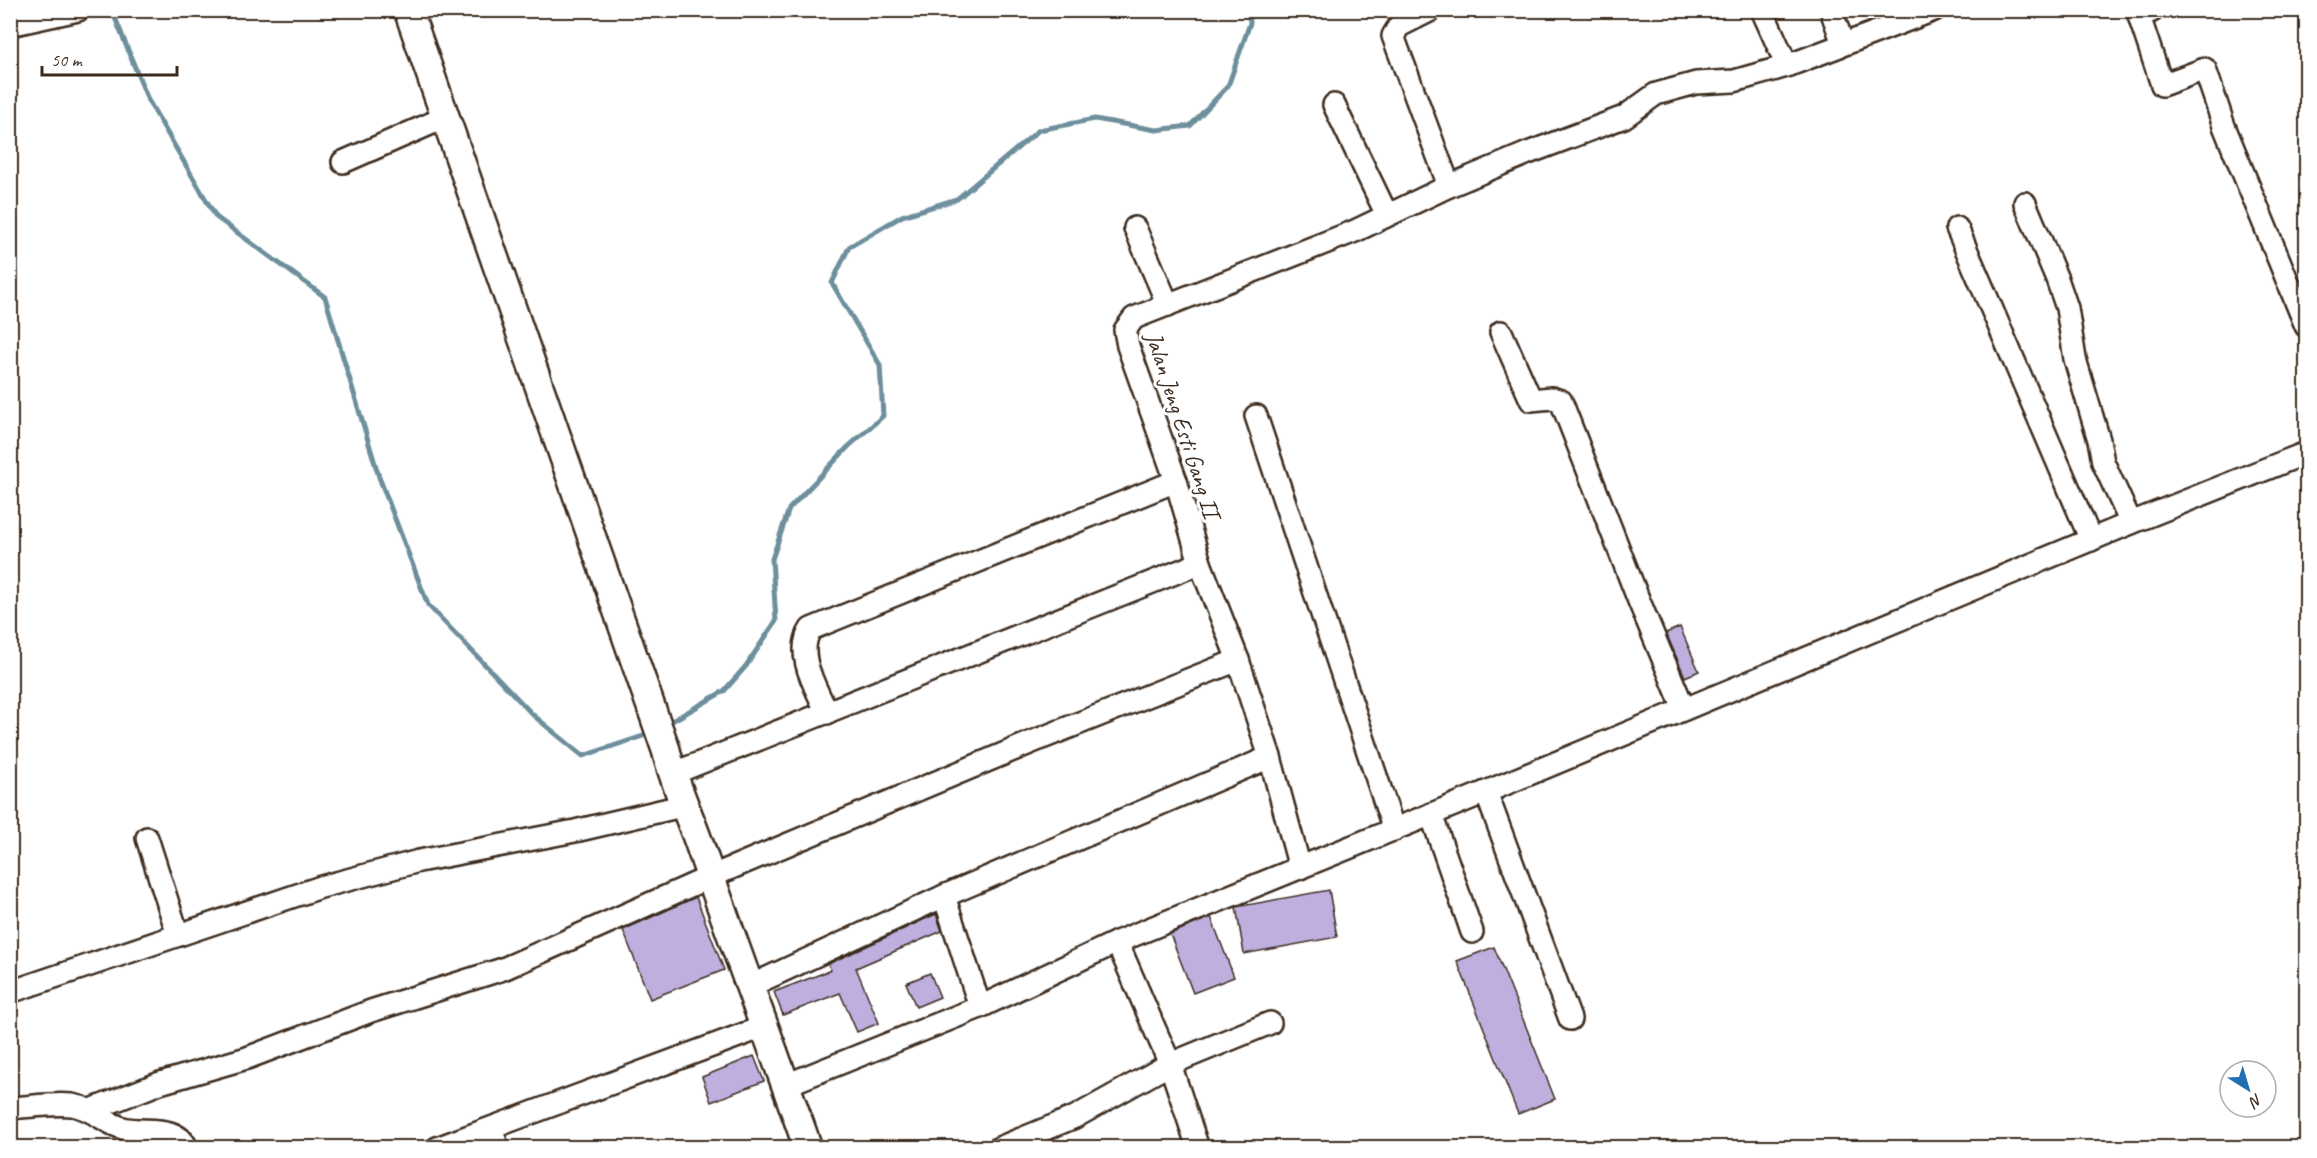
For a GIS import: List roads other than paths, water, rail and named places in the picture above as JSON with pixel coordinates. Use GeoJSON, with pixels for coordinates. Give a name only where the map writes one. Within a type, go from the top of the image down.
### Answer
{"type":"FeatureCollection","features":[{"type":"Feature","properties":{"kind":"main road"},"geometry":{"type":"LineString","coordinates":[[408,10],[748,987],[808,1148]]}},
{"type":"Feature","properties":{"kind":"street"},"geometry":{"type":"LineString","coordinates":[[10,25],[78,10]]}},
{"type":"Feature","properties":{"kind":"street"},"geometry":{"type":"LineString","coordinates":[[1431,10],[1399,26],[1393,36],[1449,186]]}},
{"type":"Feature","properties":{"kind":"street"},"geometry":{"type":"LineString","coordinates":[[1762,10],[1787,66]]}},
{"type":"Feature","properties":{"kind":"street"},"geometry":{"type":"LineString","coordinates":[[1831,10],[1843,44]]}},
{"type":"Feature","properties":{"kind":"street","name":"Jalan Jeng Esti Gang II"},"geometry":{"type":"LineString","coordinates":[[1300,868],[1270,757],[1238,660],[1200,563],[1176,481],[1128,346],[1125,330],[1134,318],[1355,231],[1449,186],[1624,117],[1656,94],[1696,83],[1734,81],[1787,66],[1934,10]]}},
{"type":"Feature","properties":{"kind":"street"},"geometry":{"type":"LineString","coordinates":[[2152,10],[2139,16],[2162,85],[2205,69],[2224,126],[2307,326]]}},
{"type":"Feature","properties":{"kind":"street"},"geometry":{"type":"LineString","coordinates":[[1334,105],[1387,215]]}},
{"type":"Feature","properties":{"kind":"street"},"geometry":{"type":"LineString","coordinates":[[343,162],[446,117]]}},
{"type":"Feature","properties":{"kind":"street"},"geometry":{"type":"LineString","coordinates":[[2025,203],[2064,298],[2075,359],[2099,440],[2103,462],[2131,523]]}},
{"type":"Feature","properties":{"kind":"street"},"geometry":{"type":"LineString","coordinates":[[1135,228],[1168,305]]}},
{"type":"Feature","properties":{"kind":"street"},"geometry":{"type":"LineString","coordinates":[[1957,228],[2091,540]]}},
{"type":"Feature","properties":{"kind":"street"},"geometry":{"type":"LineString","coordinates":[[1501,332],[1531,400],[1552,398],[1561,400],[1639,601],[1684,709]]}},
{"type":"Feature","properties":{"kind":"street"},"geometry":{"type":"LineString","coordinates":[[1256,416],[1394,830]]}},
{"type":"Feature","properties":{"kind":"street"},"geometry":{"type":"LineString","coordinates":[[786,1085],[980,1007],[1117,942],[1486,792],[2131,523],[2307,453]]}},
{"type":"Feature","properties":{"kind":"street"},"geometry":{"type":"LineString","coordinates":[[827,713],[805,661],[806,637],[811,629],[1176,481]]}},
{"type":"Feature","properties":{"kind":"street"},"geometry":{"type":"LineString","coordinates":[[669,762],[827,713],[1200,563]]}},
{"type":"Feature","properties":{"kind":"street"},"geometry":{"type":"LineString","coordinates":[[91,1110],[160,1083],[248,1058],[370,1011],[503,969],[710,877],[1032,742],[1238,660]]}},
{"type":"Feature","properties":{"kind":"street"},"geometry":{"type":"LineString","coordinates":[[748,987],[944,896],[1270,757]]}},
{"type":"Feature","properties":{"kind":"street"},"geometry":{"type":"LineString","coordinates":[[1486,792],[1570,1019]]}},
{"type":"Feature","properties":{"kind":"street"},"geometry":{"type":"LineString","coordinates":[[10,992],[321,887],[420,861],[575,831],[686,805]]}},
{"type":"Feature","properties":{"kind":"street"},"geometry":{"type":"LineString","coordinates":[[1431,814],[1472,932]]}},
{"type":"Feature","properties":{"kind":"street"},"geometry":{"type":"LineString","coordinates":[[147,838],[178,935]]}},
{"type":"Feature","properties":{"kind":"street"},"geometry":{"type":"LineString","coordinates":[[944,896],[980,1007]]}},
{"type":"Feature","properties":{"kind":"street"},"geometry":{"type":"LineString","coordinates":[[1117,942],[1170,1064],[1198,1148]]}},
{"type":"Feature","properties":{"kind":"street"},"geometry":{"type":"LineString","coordinates":[[999,1148],[1075,1117],[1170,1064],[1270,1023]]}},
{"type":"Feature","properties":{"kind":"street"},"geometry":{"type":"LineString","coordinates":[[437,1148],[495,1138],[763,1027]]}},
{"type":"Feature","properties":{"kind":"street"},"geometry":{"type":"LineString","coordinates":[[10,1108],[65,1105],[91,1110],[124,1129],[173,1133],[185,1143],[187,1148]]}},
{"type":"Feature","properties":{"kind":"waterway"},"geometry":{"type":"LineString","coordinates":[[112,10],[148,100],[216,217],[325,297],[379,477],[428,605],[533,715],[583,756],[652,733]]}},
{"type":"Feature","properties":{"kind":"waterway"},"geometry":{"type":"LineString","coordinates":[[665,725],[724,691],[746,666],[776,621],[772,559],[789,509],[848,447],[883,416],[880,365],[832,283],[849,247],[902,216],[957,199],[1039,130],[1095,119],[1156,130],[1190,126],[1228,86],[1250,23],[1249,10]]}}]}
